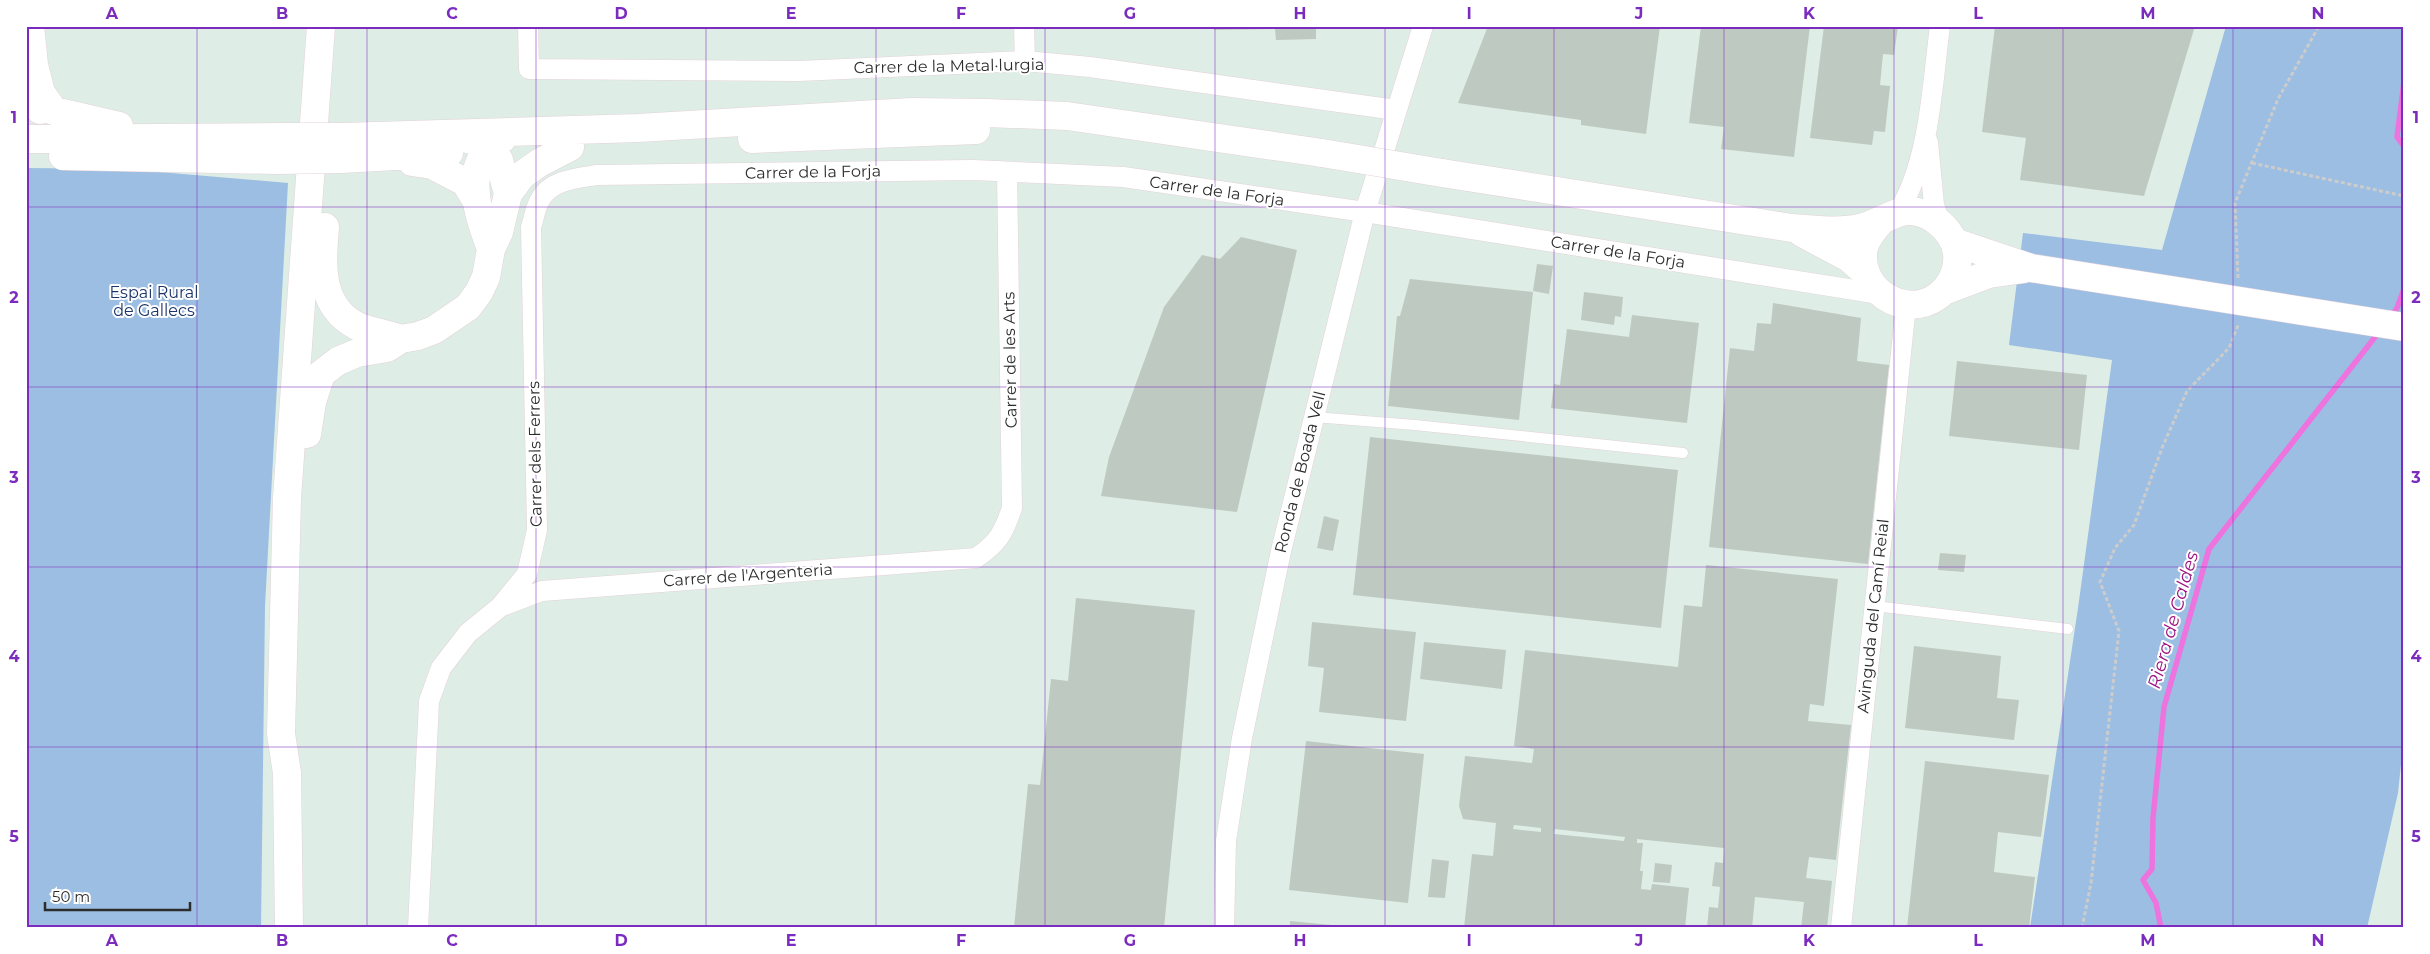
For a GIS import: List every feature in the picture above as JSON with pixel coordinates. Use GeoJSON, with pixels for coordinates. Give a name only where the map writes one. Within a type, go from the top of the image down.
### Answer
{"type":"FeatureCollection","features":[{"type":"Feature","properties":{"kind":"main road"},"geometry":{"type":"LineString","coordinates":[[26,138],[39,117],[41,93],[34,65],[30,26]]}},
{"type":"Feature","properties":{"kind":"main road"},"geometry":{"type":"LineString","coordinates":[[287,498],[279,424],[305,26]]}},
{"type":"Feature","properties":{"kind":"main road"},"geometry":{"type":"LineString","coordinates":[[289,928],[288,773],[282,734],[287,498],[321,26]]}},
{"type":"Feature","properties":{"kind":"main road"},"geometry":{"type":"LineString","coordinates":[[338,26],[323,276],[329,300],[341,315],[358,326],[401,339]]}},
{"type":"Feature","properties":{"kind":"main road"},"geometry":{"type":"LineString","coordinates":[[41,93],[54,111],[105,124],[279,149]]}},
{"type":"Feature","properties":{"kind":"main road"},"geometry":{"type":"LineString","coordinates":[[26,156],[342,148],[449,136],[911,112],[1067,116],[1322,153],[1792,228],[1845,230],[1908,211],[1925,214],[1947,232],[2031,268],[2404,327]]}},
{"type":"Feature","properties":{"kind":"main road"},"geometry":{"type":"LineString","coordinates":[[380,158],[489,150],[1005,128],[1140,126]]}},
{"type":"Feature","properties":{"kind":"main road"},"geometry":{"type":"LineString","coordinates":[[476,200],[476,168],[498,141],[511,134]]}},
{"type":"Feature","properties":{"kind":"main road"},"geometry":{"type":"LineString","coordinates":[[26,138],[182,136]]}},
{"type":"Feature","properties":{"kind":"main road"},"geometry":{"type":"LineString","coordinates":[[449,136],[482,143],[499,160],[508,194]]}},
{"type":"Feature","properties":{"kind":"main road"},"geometry":{"type":"LineString","coordinates":[[26,138],[43,151],[63,156]]}},
{"type":"Feature","properties":{"kind":"main road"},"geometry":{"type":"LineString","coordinates":[[282,680],[294,649],[306,439],[312,402],[321,374],[345,358],[357,353],[386,348],[401,339],[418,336],[434,330],[468,307],[479,292],[486,277],[491,249],[500,232],[508,194],[522,175],[539,163],[570,147]]}},
{"type":"Feature","properties":{"kind":"main road"},"geometry":{"type":"LineString","coordinates":[[342,148],[380,158],[432,165],[465,182],[476,200],[491,249]]}},
{"type":"Feature","properties":{"kind":"main road"},"geometry":{"type":"LineString","coordinates":[[1873,284],[1863,263],[1864,248],[1869,235],[1889,217]]}},
{"type":"Feature","properties":{"kind":"main road"},"geometry":{"type":"LineString","coordinates":[[1792,228],[1844,254],[1873,284],[1894,302],[1906,305],[1923,304],[1944,291],[1989,274],[2031,268]]}},
{"type":"Feature","properties":{"kind":"main road"},"geometry":{"type":"LineString","coordinates":[[1944,291],[1954,274],[1957,262],[1947,232]]}},
{"type":"Feature","properties":{"kind":"main road"},"geometry":{"type":"LineString","coordinates":[[270,928],[273,773],[282,734]]}},
{"type":"Feature","properties":{"kind":"main road"},"geometry":{"type":"LineString","coordinates":[[289,860],[299,928]]}},
{"type":"Feature","properties":{"kind":"street","name":"Carrer de la Metal·lurgia"},"geometry":{"type":"LineString","coordinates":[[528,26],[529,69],[799,71],[1025,62],[1090,66],[1396,110]]}},
{"type":"Feature","properties":{"kind":"street"},"geometry":{"type":"LineString","coordinates":[[1024,26],[1025,62]]}},
{"type":"Feature","properties":{"kind":"street","name":"Ronda de Boada Vell"},"geometry":{"type":"LineString","coordinates":[[1224,928],[1226,841],[1242,738],[1281,551],[1365,212],[1424,26]]}},
{"type":"Feature","properties":{"kind":"street"},"geometry":{"type":"LineString","coordinates":[[1889,217],[1911,189],[1927,128],[1940,26]]}},
{"type":"Feature","properties":{"kind":"street"},"geometry":{"type":"LineString","coordinates":[[1927,128],[1934,205],[1947,232]]}},
{"type":"Feature","properties":{"kind":"street","name":"Carrer de la Forja"},"geometry":{"type":"LineString","coordinates":[[550,188],[570,179],[597,174],[973,170],[1123,177],[1873,284]]}},
{"type":"Feature","properties":{"kind":"street","name":"Carrer de les Arts"},"geometry":{"type":"LineString","coordinates":[[994,545],[1006,524],[1012,508],[1007,172]]}},
{"type":"Feature","properties":{"kind":"street","name":"Carrer dels Ferrers"},"geometry":{"type":"LineString","coordinates":[[418,928],[429,701],[441,668],[457,647],[468,633],[500,607],[527,574],[537,530],[531,228],[540,199],[550,188]]}},
{"type":"Feature","properties":{"kind":"street","name":"Avinguda del Camí Reial"},"geometry":{"type":"LineString","coordinates":[[1841,928],[1906,305]]}},
{"type":"Feature","properties":{"kind":"street","name":"Carrer de l'Argenteria"},"geometry":{"type":"LineString","coordinates":[[500,607],[542,591],[976,558],[994,545]]}},
{"type":"Feature","properties":{"kind":"lane"},"geometry":{"type":"LineString","coordinates":[[1314,417],[1415,425],[1683,453]]}},
{"type":"Feature","properties":{"kind":"lane"},"geometry":{"type":"LineString","coordinates":[[1874,606],[2068,628]]}},
{"type":"Feature","properties":{"kind":"path"},"geometry":{"type":"LineString","coordinates":[[2238,284],[2235,203],[2278,100],[2319,26]]}},
{"type":"Feature","properties":{"kind":"path"},"geometry":{"type":"LineString","coordinates":[[2252,163],[2404,196]]}},
{"type":"Feature","properties":{"kind":"path"},"geometry":{"type":"LineString","coordinates":[[2082,928],[2092,883],[2119,631],[2100,582],[2115,548],[2134,525],[2162,448],[2187,391],[2229,348],[2240,320]]}},
{"type":"Feature","properties":{"kind":"green space"},"geometry":{"type":"Polygon","coordinates":[[[2226,26],[2404,26],[2404,736],[2398,793],[2367,928],[2030,928],[2078,608],[2112,360],[2009,345],[2023,233],[2162,250],[2226,26]]]}},
{"type":"Feature","properties":{"kind":"green space","name":"Espai Rural de Gallecs"},"geometry":{"type":"Polygon","coordinates":[[[26,168],[124,169],[288,183],[265,606],[261,928],[26,928],[26,168]]]}},
{"type":"Feature","properties":{"kind":"building"},"geometry":{"type":"Polygon","coordinates":[[[1214,26],[1316,26],[1316,39],[1276,40],[1275,29],[1214,30],[1214,26]]]}},
{"type":"Feature","properties":{"kind":"building"},"geometry":{"type":"Polygon","coordinates":[[[1488,26],[1660,26],[1646,134],[1581,125],[1581,120],[1458,103],[1488,26]]]}},
{"type":"Feature","properties":{"kind":"building"},"geometry":{"type":"Polygon","coordinates":[[[1701,26],[1810,26],[1794,157],[1721,149],[1724,127],[1689,123],[1701,26]]]}},
{"type":"Feature","properties":{"kind":"building"},"geometry":{"type":"Polygon","coordinates":[[[1824,26],[1898,26],[1894,55],[1883,54],[1880,85],[1890,86],[1885,132],[1874,131],[1872,145],[1810,138],[1824,26]]]}},
{"type":"Feature","properties":{"kind":"building"},"geometry":{"type":"Polygon","coordinates":[[[1995,26],[2195,26],[2144,196],[2020,180],[2026,138],[1982,132],[1995,26]]]}},
{"type":"Feature","properties":{"kind":"building"},"geometry":{"type":"Polygon","coordinates":[[[1241,237],[1297,250],[1237,512],[1101,496],[1109,457],[1164,307],[1202,255],[1220,259],[1241,237]]]}},
{"type":"Feature","properties":{"kind":"building"},"geometry":{"type":"Polygon","coordinates":[[[1537,264],[1553,266],[1549,294],[1533,291],[1537,264]]]}},
{"type":"Feature","properties":{"kind":"building"},"geometry":{"type":"Polygon","coordinates":[[[1410,279],[1533,292],[1519,420],[1388,406],[1397,316],[1400,316],[1410,279]]]}},
{"type":"Feature","properties":{"kind":"building"},"geometry":{"type":"Polygon","coordinates":[[[1584,292],[1623,297],[1621,317],[1615,316],[1614,325],[1581,320],[1584,292]]]}},
{"type":"Feature","properties":{"kind":"building"},"geometry":{"type":"Polygon","coordinates":[[[1773,303],[1861,318],[1857,361],[1889,365],[1868,564],[1709,547],[1730,348],[1754,351],[1757,323],[1771,324],[1773,303]]]}},
{"type":"Feature","properties":{"kind":"building"},"geometry":{"type":"Polygon","coordinates":[[[1632,315],[1699,323],[1687,423],[1551,408],[1554,384],[1560,385],[1567,329],[1629,337],[1632,315]]]}},
{"type":"Feature","properties":{"kind":"building"},"geometry":{"type":"Polygon","coordinates":[[[1957,361],[2087,375],[2079,450],[1949,436],[1957,361]]]}},
{"type":"Feature","properties":{"kind":"building"},"geometry":{"type":"Polygon","coordinates":[[[1370,437],[1678,470],[1661,628],[1353,595],[1370,437]]]}},
{"type":"Feature","properties":{"kind":"building"},"geometry":{"type":"Polygon","coordinates":[[[1324,516],[1339,520],[1333,551],[1317,548],[1324,516]]]}},
{"type":"Feature","properties":{"kind":"building"},"geometry":{"type":"Polygon","coordinates":[[[1940,553],[1966,555],[1964,572],[1938,570],[1940,553]]]}},
{"type":"Feature","properties":{"kind":"building"},"geometry":{"type":"Polygon","coordinates":[[[1706,565],[1838,579],[1824,706],[1810,704],[1808,721],[1851,725],[1836,860],[1809,857],[1806,878],[1832,881],[1827,928],[1801,928],[1804,902],[1755,897],[1752,928],[1707,928],[1709,907],[1718,908],[1720,887],[1712,886],[1715,862],[1723,863],[1724,848],[1637,839],[1637,843],[1643,843],[1640,871],[1643,871],[1641,889],[1651,890],[1652,884],[1689,888],[1685,928],[1464,928],[1472,854],[1493,856],[1496,823],[1463,819],[1459,806],[1465,756],[1532,763],[1534,749],[1514,746],[1525,650],[1678,667],[1684,605],[1702,607],[1706,565]],[[1514,825],[1513,829],[1541,832],[1541,828],[1514,825]],[[1555,829],[1554,834],[1624,841],[1625,837],[1555,829]]]}},
{"type":"Feature","properties":{"kind":"building"},"geometry":{"type":"Polygon","coordinates":[[[1076,598],[1195,610],[1164,928],[1014,928],[1028,784],[1040,785],[1051,679],[1068,681],[1076,598]]]}},
{"type":"Feature","properties":{"kind":"building"},"geometry":{"type":"Polygon","coordinates":[[[1312,622],[1416,632],[1406,721],[1319,712],[1324,668],[1308,666],[1312,622]]]}},
{"type":"Feature","properties":{"kind":"building"},"geometry":{"type":"Polygon","coordinates":[[[1424,642],[1506,650],[1502,689],[1420,679],[1424,642]]]}},
{"type":"Feature","properties":{"kind":"building"},"geometry":{"type":"Polygon","coordinates":[[[1914,646],[2001,656],[1997,698],[2019,700],[2014,740],[1905,728],[1914,646]]]}},
{"type":"Feature","properties":{"kind":"building"},"geometry":{"type":"Polygon","coordinates":[[[1306,741],[1424,754],[1408,903],[1289,890],[1306,741]]]}},
{"type":"Feature","properties":{"kind":"building"},"geometry":{"type":"Polygon","coordinates":[[[1925,761],[2049,775],[2041,837],[1998,832],[1994,872],[2035,877],[2029,928],[1907,928],[1925,761]]]}},
{"type":"Feature","properties":{"kind":"building"},"geometry":{"type":"Polygon","coordinates":[[[1432,859],[1449,861],[1445,898],[1428,897],[1432,859]]]}},
{"type":"Feature","properties":{"kind":"building"},"geometry":{"type":"Polygon","coordinates":[[[1655,863],[1672,865],[1670,883],[1653,882],[1655,863]]]}},
{"type":"Feature","properties":{"kind":"building"},"geometry":{"type":"Polygon","coordinates":[[[1290,921],[1342,926],[1342,928],[1290,928],[1290,921]]]}},
{"type":"Feature","properties":{"kind":"waterway","name":"Riera de Caldes"},"geometry":{"type":"LineString","coordinates":[[2404,82],[2397,137],[2404,146]]}},
{"type":"Feature","properties":{"kind":"waterway","name":"Riera de Caldes"},"geometry":{"type":"LineString","coordinates":[[2391,317],[2397,308],[2404,289]]}},
{"type":"Feature","properties":{"kind":"waterway","name":"Riera de Caldes"},"geometry":{"type":"LineString","coordinates":[[2161,928],[2156,903],[2143,880],[2152,869],[2153,818],[2164,707],[2209,549],[2379,332]]}}]}
